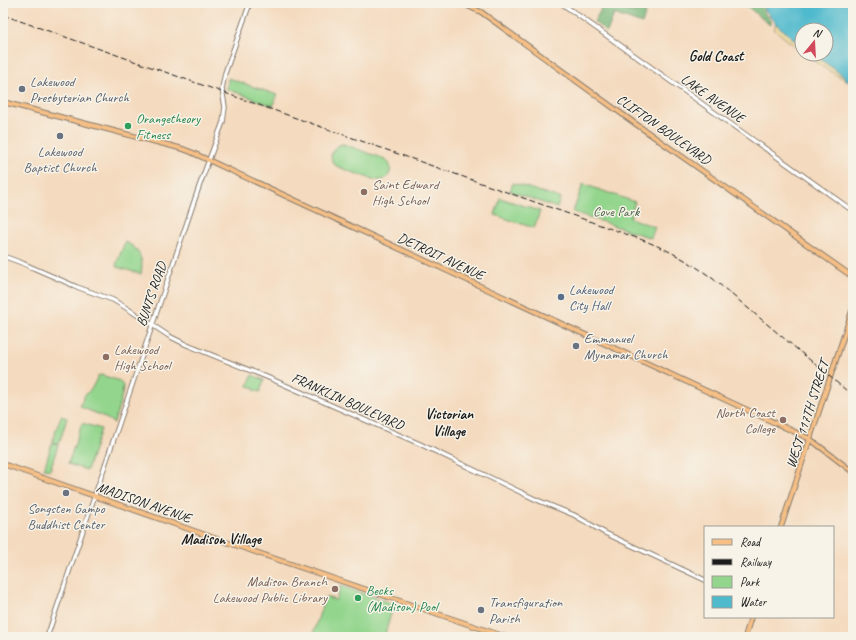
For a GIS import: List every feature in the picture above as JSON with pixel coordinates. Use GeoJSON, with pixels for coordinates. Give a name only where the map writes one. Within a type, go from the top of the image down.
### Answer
{"type":"FeatureCollection","features":[{"type":"Feature","properties":{"kind":"main road","name":"CLIFTON BOULEVARD"},"geometry":{"type":"LineString","coordinates":[[461,3],[481,12],[633,122],[853,277]]}},
{"type":"Feature","properties":{"kind":"main road","name":"DETROIT AVENUE"},"geometry":{"type":"LineString","coordinates":[[3,102],[183,149],[209,160],[810,440],[853,472]]}},
{"type":"Feature","properties":{"kind":"main road","name":"WEST 117TH STREET"},"geometry":{"type":"LineString","coordinates":[[781,526],[853,308]]}},
{"type":"Feature","properties":{"kind":"main road","name":"MADISON AVENUE"},"geometry":{"type":"LineString","coordinates":[[3,464],[223,541],[506,637]]}},
{"type":"Feature","properties":{"kind":"main road"},"geometry":{"type":"LineString","coordinates":[[745,637],[751,618]]}},
{"type":"Feature","properties":{"kind":"street","name":"BUNTS ROAD"},"geometry":{"type":"LineString","coordinates":[[47,637],[223,120],[225,107],[222,89],[225,73],[250,3]]}},
{"type":"Feature","properties":{"kind":"street","name":"LAKE AVENUE"},"geometry":{"type":"LineString","coordinates":[[561,3],[853,211]]}},
{"type":"Feature","properties":{"kind":"street","name":"FRANKLIN BOULEVARD"},"geometry":{"type":"LineString","coordinates":[[3,256],[77,288],[113,300],[186,346],[263,376],[420,444],[530,497],[574,515],[605,533],[704,580]]}},
{"type":"Feature","properties":{"kind":"green space"},"geometry":{"type":"Polygon","coordinates":[[[602,3],[627,3],[625,10],[635,13],[637,9],[646,11],[642,24],[614,14],[607,32],[594,22],[600,11],[602,3]]]}},
{"type":"Feature","properties":{"kind":"green space"},"geometry":{"type":"Polygon","coordinates":[[[627,3],[639,3],[635,13],[624,9],[627,3]]]}},
{"type":"Feature","properties":{"kind":"green space"},"geometry":{"type":"Polygon","coordinates":[[[743,3],[760,3],[765,14],[770,20],[770,25],[743,3]]]}},
{"type":"Feature","properties":{"kind":"green space"},"geometry":{"type":"Polygon","coordinates":[[[228,78],[277,95],[273,106],[227,89],[228,78]]]}},
{"type":"Feature","properties":{"kind":"green space"},"geometry":{"type":"Polygon","coordinates":[[[343,144],[385,159],[389,163],[391,170],[389,176],[382,180],[375,179],[335,165],[331,159],[332,152],[336,147],[343,144]]]}},
{"type":"Feature","properties":{"kind":"green space"},"geometry":{"type":"Polygon","coordinates":[[[513,183],[560,198],[557,208],[510,191],[513,183]]]}},
{"type":"Feature","properties":{"kind":"green space","name":"Cove Park"},"geometry":{"type":"Polygon","coordinates":[[[583,184],[635,202],[630,218],[655,227],[651,238],[573,212],[583,184]]]}},
{"type":"Feature","properties":{"kind":"green space"},"geometry":{"type":"Polygon","coordinates":[[[500,198],[540,211],[534,228],[495,215],[500,198]]]}},
{"type":"Feature","properties":{"kind":"green space"},"geometry":{"type":"Polygon","coordinates":[[[125,242],[134,247],[141,259],[141,274],[117,267],[116,265],[125,242]]]}},
{"type":"Feature","properties":{"kind":"green space"},"geometry":{"type":"Polygon","coordinates":[[[101,375],[120,381],[123,386],[114,423],[81,407],[80,405],[85,395],[92,388],[98,376],[101,375]]]}},
{"type":"Feature","properties":{"kind":"green space"},"geometry":{"type":"Polygon","coordinates":[[[252,375],[264,380],[260,392],[248,386],[252,375]]]}},
{"type":"Feature","properties":{"kind":"green space"},"geometry":{"type":"Polygon","coordinates":[[[61,416],[67,418],[59,444],[52,442],[61,416]]]}},
{"type":"Feature","properties":{"kind":"green space"},"geometry":{"type":"Polygon","coordinates":[[[82,423],[101,429],[87,470],[68,464],[82,423]]]}},
{"type":"Feature","properties":{"kind":"green space"},"geometry":{"type":"Polygon","coordinates":[[[52,443],[58,445],[50,470],[44,469],[52,443]]]}},
{"type":"Feature","properties":{"kind":"green space"},"geometry":{"type":"Polygon","coordinates":[[[341,586],[394,604],[384,637],[312,637],[325,597],[336,600],[341,586]]]}},
{"type":"Feature","properties":{"kind":"sand"},"geometry":{"type":"Polygon","coordinates":[[[776,24],[794,39],[794,45],[774,29],[776,24]]]}},
{"type":"Feature","properties":{"kind":"sand"},"geometry":{"type":"Polygon","coordinates":[[[816,62],[824,62],[846,78],[846,80],[816,62]]]}},
{"type":"Feature","properties":{"kind":"water"},"geometry":{"type":"Polygon","coordinates":[[[763,3],[853,3],[853,84],[824,62],[834,62],[834,22],[794,22],[794,39],[776,24],[766,12],[763,3]]]}},
{"type":"Feature","properties":{"kind":"railway"},"geometry":{"type":"LineString","coordinates":[[3,15],[640,239],[669,251],[712,278],[853,396]]}},
{"type":"Feature","properties":{"kind":"place","name":"Lakewood Presbyterian Church"},"geometry":{"type":"Point","coordinates":[22,89]}},
{"type":"Feature","properties":{"kind":"place","name":"Orangetheory Fitness"},"geometry":{"type":"Point","coordinates":[128,126]}},
{"type":"Feature","properties":{"kind":"place","name":"Lakewood Baptist Church"},"geometry":{"type":"Point","coordinates":[60,136]}},
{"type":"Feature","properties":{"kind":"place","name":"Saint Edward High School"},"geometry":{"type":"Point","coordinates":[364,192]}},
{"type":"Feature","properties":{"kind":"place","name":"Lakewood City Hall"},"geometry":{"type":"Point","coordinates":[561,297]}},
{"type":"Feature","properties":{"kind":"place","name":"Emmanuel Mynamar Church"},"geometry":{"type":"Point","coordinates":[576,346]}},
{"type":"Feature","properties":{"kind":"place","name":"Lakewood High School"},"geometry":{"type":"Point","coordinates":[106,357]}},
{"type":"Feature","properties":{"kind":"place","name":"North Coast College"},"geometry":{"type":"Point","coordinates":[783,420]}},
{"type":"Feature","properties":{"kind":"place","name":"Songsten Gampo Buddhist Center"},"geometry":{"type":"Point","coordinates":[66,493]}},
{"type":"Feature","properties":{"kind":"place","name":"Madison Branch Lakewood Public Library"},"geometry":{"type":"Point","coordinates":[335,589]}},
{"type":"Feature","properties":{"kind":"place","name":"Becks (Madison) Pool"},"geometry":{"type":"Point","coordinates":[358,598]}},
{"type":"Feature","properties":{"kind":"place","name":"Transfiguration Parish"},"geometry":{"type":"Point","coordinates":[481,610]}},
{"type":"Feature","properties":{"kind":"district","name":"Gold Coast"},"geometry":{"type":"Point","coordinates":[716,56]}},
{"type":"Feature","properties":{"kind":"district","name":"Victorian Village"},"geometry":{"type":"Point","coordinates":[449,422]}},
{"type":"Feature","properties":{"kind":"district","name":"Madison Village"},"geometry":{"type":"Point","coordinates":[221,539]}}]}
